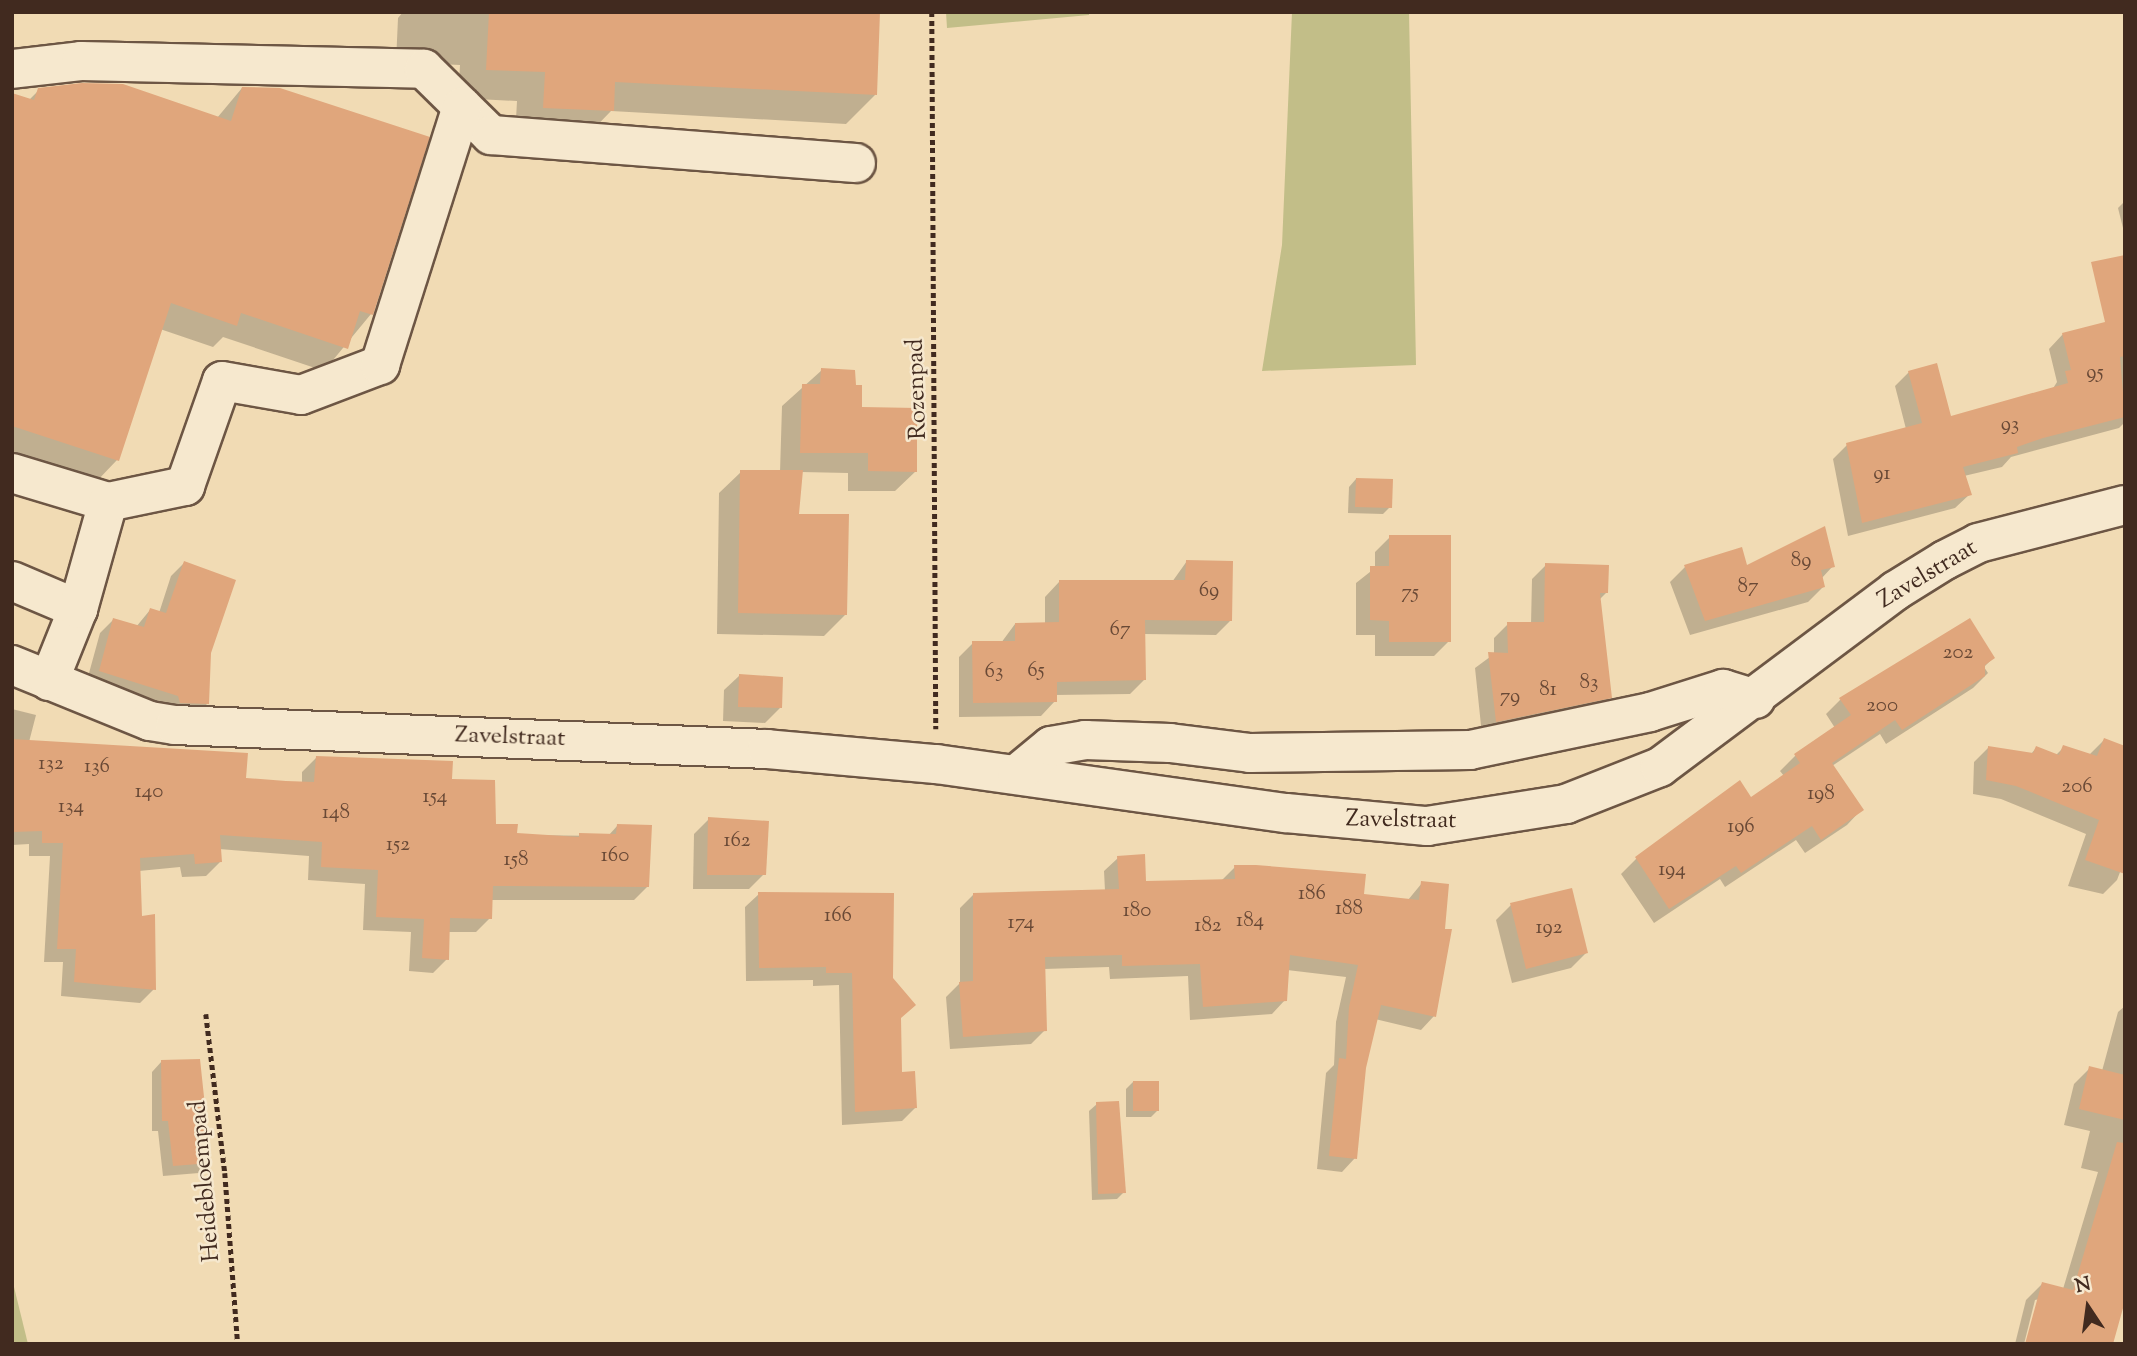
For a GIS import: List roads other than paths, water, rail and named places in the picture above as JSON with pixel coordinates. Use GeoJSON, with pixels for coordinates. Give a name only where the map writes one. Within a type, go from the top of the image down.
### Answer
{"type":"FeatureCollection","features":[{"type":"Feature","properties":{"kind":"street"},"geometry":{"type":"LineString","coordinates":[[12,69],[81,61],[424,69],[491,135],[856,163]]}},
{"type":"Feature","properties":{"kind":"street"},"geometry":{"type":"LineString","coordinates":[[12,473],[108,502],[185,486],[222,381],[302,395],[380,365],[462,107]]}},
{"type":"Feature","properties":{"kind":"street"},"geometry":{"type":"LineString","coordinates":[[49,681],[78,609],[108,502]]}},
{"type":"Feature","properties":{"kind":"street","name":"Zavelstraat"},"geometry":{"type":"LineString","coordinates":[[12,665],[150,720],[175,725],[767,749],[936,764],[1354,821],[1427,826],[1474,822],[1566,804],[1660,767],[1756,699],[1895,591],[1945,560],[1978,542],[2125,505]]}},
{"type":"Feature","properties":{"kind":"street"},"geometry":{"type":"LineString","coordinates":[[12,581],[78,609]]}},
{"type":"Feature","properties":{"kind":"street"},"geometry":{"type":"LineString","coordinates":[[1017,774],[1051,746],[1085,740],[1170,743],[1250,753],[1470,750],[1650,712],[1723,689],[1756,699]]}}]}
